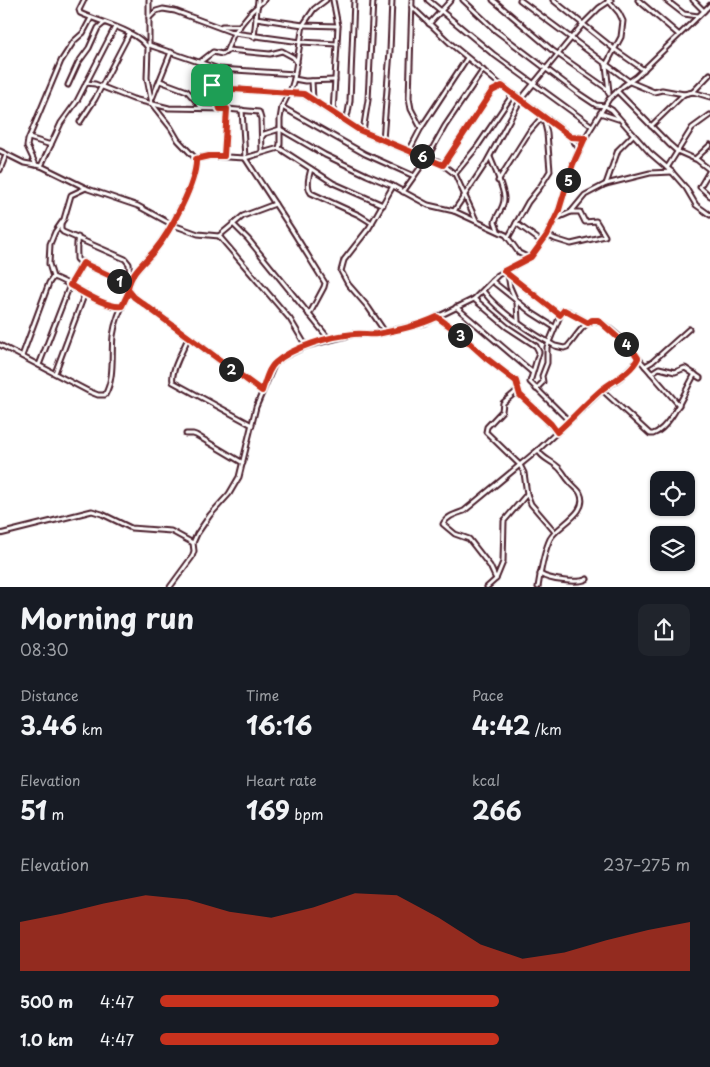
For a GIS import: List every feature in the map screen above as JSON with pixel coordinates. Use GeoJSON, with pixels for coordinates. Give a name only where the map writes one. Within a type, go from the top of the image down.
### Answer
{"type":"FeatureCollection","features":[{"type":"Feature","properties":{"kind":"street"},"geometry":{"type":"LineString","coordinates":[[84,0],[79,12],[115,27],[148,46],[171,52],[219,70],[295,74]]}},
{"type":"Feature","properties":{"kind":"street"},"geometry":{"type":"LineString","coordinates":[[0,346],[39,364],[88,391],[98,395],[106,394],[110,379],[113,336],[131,280],[173,225],[191,183],[196,164],[196,159],[178,140],[152,102],[147,78],[148,0]]}},
{"type":"Feature","properties":{"kind":"street"},"geometry":{"type":"LineString","coordinates":[[254,37],[258,0]]}},
{"type":"Feature","properties":{"kind":"street"},"geometry":{"type":"LineString","coordinates":[[200,62],[213,52],[222,54],[228,50],[234,33],[264,0]]}},
{"type":"Feature","properties":{"kind":"street"},"geometry":{"type":"LineString","coordinates":[[279,148],[282,107],[294,79],[303,25],[314,9],[326,0]]}},
{"type":"Feature","properties":{"kind":"street"},"geometry":{"type":"LineString","coordinates":[[333,0],[338,26],[333,113]]}},
{"type":"Feature","properties":{"kind":"street"},"geometry":{"type":"LineString","coordinates":[[345,120],[350,101],[354,0]]}},
{"type":"Feature","properties":{"kind":"street"},"geometry":{"type":"LineString","coordinates":[[363,131],[368,100],[373,0]]}},
{"type":"Feature","properties":{"kind":"street"},"geometry":{"type":"LineString","coordinates":[[382,140],[390,51],[392,0]]}},
{"type":"Feature","properties":{"kind":"street"},"geometry":{"type":"LineString","coordinates":[[412,0],[409,98],[411,108],[421,128]]}},
{"type":"Feature","properties":{"kind":"street"},"geometry":{"type":"LineString","coordinates":[[428,0],[532,84],[592,126]]}},
{"type":"Feature","properties":{"kind":"street"},"geometry":{"type":"LineString","coordinates":[[429,24],[451,0]]}},
{"type":"Feature","properties":{"kind":"street"},"geometry":{"type":"LineString","coordinates":[[463,0],[495,30],[545,68],[596,105],[605,106],[612,110],[633,135],[672,172],[686,188],[696,204],[710,215]]}},
{"type":"Feature","properties":{"kind":"street"},"geometry":{"type":"LineString","coordinates":[[493,0],[557,54],[602,85],[609,94]]}},
{"type":"Feature","properties":{"kind":"street"},"geometry":{"type":"LineString","coordinates":[[520,0],[630,82],[654,92],[662,90],[684,94],[693,92],[710,97]]}},
{"type":"Feature","properties":{"kind":"street"},"geometry":{"type":"LineString","coordinates":[[553,0],[614,49],[644,70]]}},
{"type":"Feature","properties":{"kind":"street"},"geometry":{"type":"LineString","coordinates":[[454,211],[489,156],[520,99],[571,38],[598,8],[609,0],[623,21],[621,37],[606,64],[609,99]]}},
{"type":"Feature","properties":{"kind":"street"},"geometry":{"type":"LineString","coordinates":[[638,0],[678,34]]}},
{"type":"Feature","properties":{"kind":"street"},"geometry":{"type":"LineString","coordinates":[[666,0],[684,14],[699,16]]}},
{"type":"Feature","properties":{"kind":"street"},"geometry":{"type":"LineString","coordinates":[[170,587],[192,557],[194,551],[193,543],[203,525],[236,484],[262,391],[274,365],[283,357],[306,346],[354,334],[373,334],[416,326],[474,299],[504,271],[534,254],[555,220],[579,149],[592,126],[609,99],[644,70],[678,34],[708,8],[693,0]]}},
{"type":"Feature","properties":{"kind":"street"},"geometry":{"type":"LineString","coordinates":[[412,7],[467,58],[571,137],[579,149]]}},
{"type":"Feature","properties":{"kind":"street"},"geometry":{"type":"LineString","coordinates":[[149,18],[159,9],[167,9],[234,33],[254,37],[337,44]]}},
{"type":"Feature","properties":{"kind":"street"},"geometry":{"type":"LineString","coordinates":[[36,165],[27,146],[29,138],[62,61],[74,41],[83,33],[91,18]]}},
{"type":"Feature","properties":{"kind":"street"},"geometry":{"type":"LineString","coordinates":[[256,18],[303,25],[338,26]]}},
{"type":"Feature","properties":{"kind":"street"},"geometry":{"type":"LineString","coordinates":[[68,84],[78,63],[90,48],[98,28],[105,23]]}},
{"type":"Feature","properties":{"kind":"street"},"geometry":{"type":"LineString","coordinates":[[219,27],[240,26]]}},
{"type":"Feature","properties":{"kind":"street"},"geometry":{"type":"LineString","coordinates":[[41,166],[61,123],[72,108],[115,27]]}},
{"type":"Feature","properties":{"kind":"street"},"geometry":{"type":"LineString","coordinates":[[80,122],[129,34]]}},
{"type":"Feature","properties":{"kind":"street"},"geometry":{"type":"LineString","coordinates":[[228,50],[270,54],[282,51],[293,57],[297,62]]}},
{"type":"Feature","properties":{"kind":"street"},"geometry":{"type":"LineString","coordinates":[[152,102],[171,52]]}},
{"type":"Feature","properties":{"kind":"street"},"geometry":{"type":"LineString","coordinates":[[410,151],[421,128],[467,58]]}},
{"type":"Feature","properties":{"kind":"street"},"geometry":{"type":"LineString","coordinates":[[209,66],[210,81],[220,109]]}},
{"type":"Feature","properties":{"kind":"street"},"geometry":{"type":"LineString","coordinates":[[404,192],[483,70]]}},
{"type":"Feature","properties":{"kind":"street"},"geometry":{"type":"LineString","coordinates":[[211,74],[224,85],[233,89],[304,94],[363,131],[443,165],[455,174],[476,220]]}},
{"type":"Feature","properties":{"kind":"street"},"geometry":{"type":"LineString","coordinates":[[693,92],[710,74]]}},
{"type":"Feature","properties":{"kind":"street"},"geometry":{"type":"LineString","coordinates":[[294,79],[312,81],[335,80]]}},
{"type":"Feature","properties":{"kind":"street"},"geometry":{"type":"LineString","coordinates":[[160,81],[187,90],[202,108]]}},
{"type":"Feature","properties":{"kind":"street"},"geometry":{"type":"LineString","coordinates":[[312,81],[313,100]]}},
{"type":"Feature","properties":{"kind":"street"},"geometry":{"type":"LineString","coordinates":[[86,83],[101,86],[133,99],[152,102],[169,108],[227,109],[259,112],[262,152]]}},
{"type":"Feature","properties":{"kind":"street"},"geometry":{"type":"LineString","coordinates":[[443,165],[492,91],[502,86]]}},
{"type":"Feature","properties":{"kind":"street"},"geometry":{"type":"LineString","coordinates":[[617,91],[677,151],[695,159],[710,170],[700,188],[710,196]]}},
{"type":"Feature","properties":{"kind":"street"},"geometry":{"type":"LineString","coordinates":[[455,174],[477,147],[513,94]]}},
{"type":"Feature","properties":{"kind":"street"},"geometry":{"type":"LineString","coordinates":[[651,126],[684,94]]}},
{"type":"Feature","properties":{"kind":"street"},"geometry":{"type":"LineString","coordinates":[[596,105],[600,114]]}},
{"type":"Feature","properties":{"kind":"street"},"geometry":{"type":"LineString","coordinates":[[282,107],[359,152],[414,176]]}},
{"type":"Feature","properties":{"kind":"street"},"geometry":{"type":"LineString","coordinates":[[224,156],[227,109]]}},
{"type":"Feature","properties":{"kind":"street"},"geometry":{"type":"LineString","coordinates":[[242,110],[245,158],[325,283],[309,315]]}},
{"type":"Feature","properties":{"kind":"street"},"geometry":{"type":"LineString","coordinates":[[600,114],[619,119]]}},
{"type":"Feature","properties":{"kind":"street"},"geometry":{"type":"LineString","coordinates":[[667,168],[692,128],[710,115]]}},
{"type":"Feature","properties":{"kind":"street"},"geometry":{"type":"LineString","coordinates":[[498,181],[530,132],[545,118]]}},
{"type":"Feature","properties":{"kind":"street"},"geometry":{"type":"LineString","coordinates":[[509,236],[550,171],[545,118]]}},
{"type":"Feature","properties":{"kind":"street"},"geometry":{"type":"LineString","coordinates":[[262,138],[264,134],[280,129],[325,155],[366,176],[393,186],[428,205],[454,211],[509,236],[519,253],[528,258]]}},
{"type":"Feature","properties":{"kind":"street"},"geometry":{"type":"LineString","coordinates":[[606,184],[618,150],[633,135]]}},
{"type":"Feature","properties":{"kind":"street"},"geometry":{"type":"LineString","coordinates":[[571,137],[585,138]]}},
{"type":"Feature","properties":{"kind":"street"},"geometry":{"type":"LineString","coordinates":[[29,138],[51,145]]}},
{"type":"Feature","properties":{"kind":"street"},"geometry":{"type":"LineString","coordinates":[[695,159],[710,145]]}},
{"type":"Feature","properties":{"kind":"street"},"geometry":{"type":"LineString","coordinates":[[196,159],[209,156],[245,158],[279,148],[333,182],[383,205]]}},
{"type":"Feature","properties":{"kind":"street"},"geometry":{"type":"LineString","coordinates":[[0,151],[24,163],[41,166],[86,188],[138,206],[173,225],[198,234],[219,236],[290,319],[306,346]]}},
{"type":"Feature","properties":{"kind":"street"},"geometry":{"type":"LineString","coordinates":[[0,170],[6,155]]}},
{"type":"Feature","properties":{"kind":"street"},"geometry":{"type":"LineString","coordinates":[[489,156],[504,199],[495,222],[499,231]]}},
{"type":"Feature","properties":{"kind":"street"},"geometry":{"type":"LineString","coordinates":[[311,169],[308,180],[311,193],[372,223]]}},
{"type":"Feature","properties":{"kind":"street"},"geometry":{"type":"LineString","coordinates":[[555,220],[571,212],[584,195],[606,184],[650,173],[672,172]]}},
{"type":"Feature","properties":{"kind":"street"},"geometry":{"type":"LineString","coordinates":[[384,332],[368,307],[348,284],[340,271],[344,260],[372,223],[393,186]]}},
{"type":"Feature","properties":{"kind":"street"},"geometry":{"type":"LineString","coordinates":[[86,188],[72,195],[64,219],[50,245],[49,264],[53,277],[113,306],[122,306]]}},
{"type":"Feature","properties":{"kind":"street"},"geometry":{"type":"LineString","coordinates":[[219,236],[243,216],[275,204]]}},
{"type":"Feature","properties":{"kind":"street"},"geometry":{"type":"LineString","coordinates":[[547,235],[571,244],[605,236],[596,221],[585,222],[580,212],[571,212]]}},
{"type":"Feature","properties":{"kind":"street"},"geometry":{"type":"LineString","coordinates":[[516,223],[542,242]]}},
{"type":"Feature","properties":{"kind":"street"},"geometry":{"type":"LineString","coordinates":[[60,224],[61,231],[124,259],[129,264],[131,280]]}},
{"type":"Feature","properties":{"kind":"street"},"geometry":{"type":"LineString","coordinates":[[233,224],[248,239],[330,340]]}},
{"type":"Feature","properties":{"kind":"street"},"geometry":{"type":"LineString","coordinates":[[78,237],[76,244],[78,251],[77,259],[117,279],[134,297],[262,391]]}},
{"type":"Feature","properties":{"kind":"street"},"geometry":{"type":"LineString","coordinates":[[39,364],[70,285],[83,263]]}},
{"type":"Feature","properties":{"kind":"street"},"geometry":{"type":"LineString","coordinates":[[504,271],[560,315]]}},
{"type":"Feature","properties":{"kind":"street"},"geometry":{"type":"LineString","coordinates":[[508,274],[510,287],[516,300],[518,322]]}},
{"type":"Feature","properties":{"kind":"street"},"geometry":{"type":"LineString","coordinates":[[22,356],[49,283],[53,277]]}},
{"type":"Feature","properties":{"kind":"street"},"geometry":{"type":"LineString","coordinates":[[492,281],[554,327]]}},
{"type":"Feature","properties":{"kind":"street"},"geometry":{"type":"LineString","coordinates":[[483,291],[496,305],[518,322],[560,348],[566,347],[592,320],[598,320],[626,344],[679,404]]}},
{"type":"Feature","properties":{"kind":"street"},"geometry":{"type":"LineString","coordinates":[[55,373],[86,293]]}},
{"type":"Feature","properties":{"kind":"street"},"geometry":{"type":"LineString","coordinates":[[474,299],[507,327],[536,346],[539,352],[530,382],[569,421]]}},
{"type":"Feature","properties":{"kind":"street"},"geometry":{"type":"LineString","coordinates":[[456,307],[532,372]]}},
{"type":"Feature","properties":{"kind":"street"},"geometry":{"type":"LineString","coordinates":[[536,389],[543,382],[542,376],[547,362],[546,352],[560,315],[564,310],[588,323]]}},
{"type":"Feature","properties":{"kind":"street"},"geometry":{"type":"LineString","coordinates":[[437,317],[516,381],[520,395],[557,432]]}},
{"type":"Feature","properties":{"kind":"street"},"geometry":{"type":"LineString","coordinates":[[645,366],[690,329]]}},
{"type":"Feature","properties":{"kind":"street"},"geometry":{"type":"LineString","coordinates":[[188,338],[174,370],[173,382],[252,425]]}},
{"type":"Feature","properties":{"kind":"street"},"geometry":{"type":"LineString","coordinates":[[496,579],[490,566],[469,540],[455,534],[446,527],[444,522],[448,518],[464,511],[538,450],[602,390],[621,377],[638,358]]}},
{"type":"Feature","properties":{"kind":"street"},"geometry":{"type":"LineString","coordinates":[[652,373],[661,368],[672,372],[685,368],[700,378]]}},
{"type":"Feature","properties":{"kind":"street"},"geometry":{"type":"LineString","coordinates":[[602,390],[650,434],[653,434],[660,430],[679,404],[694,374]]}},
{"type":"Feature","properties":{"kind":"street"},"geometry":{"type":"LineString","coordinates":[[518,390],[503,403],[502,411],[486,429],[488,434],[520,465],[526,481],[527,494],[537,512],[556,532]]}},
{"type":"Feature","properties":{"kind":"street"},"geometry":{"type":"LineString","coordinates":[[186,434],[196,435],[243,463]]}},
{"type":"Feature","properties":{"kind":"street"},"geometry":{"type":"LineString","coordinates":[[538,450],[542,456],[558,466],[582,497],[582,504],[578,510],[550,539],[544,553],[538,587]]}},
{"type":"Feature","properties":{"kind":"street"},"geometry":{"type":"LineString","coordinates":[[487,587],[496,579],[505,555],[503,524],[527,494]]}},
{"type":"Feature","properties":{"kind":"street"},"geometry":{"type":"LineString","coordinates":[[0,534],[92,511],[131,528],[171,531],[193,543]]}},
{"type":"Feature","properties":{"kind":"street"},"geometry":{"type":"LineString","coordinates":[[540,574],[544,577],[559,580],[583,581],[587,579]]}},
{"type":"Feature","properties":{"kind":"route"},"geometry":{"type":"LineString","coordinates":[[211,74],[228,88],[304,94],[359,130],[443,165],[492,91],[502,86],[571,137],[585,138],[573,164],[559,210],[547,235],[531,257],[504,271],[560,315],[564,310],[588,323],[592,320],[598,320],[634,352],[638,358],[636,362],[621,377],[602,390],[557,432],[520,395],[516,381],[486,358],[446,322],[437,317],[407,328],[378,334],[354,334],[306,346],[276,362],[262,391],[131,295],[129,291],[122,306],[117,307],[70,285],[83,263],[117,279],[128,288],[136,271],[155,250],[173,225],[191,183],[196,159],[202,156],[224,156],[224,129],[227,109],[220,109],[212,85],[210,81],[211,74]]}}]}
